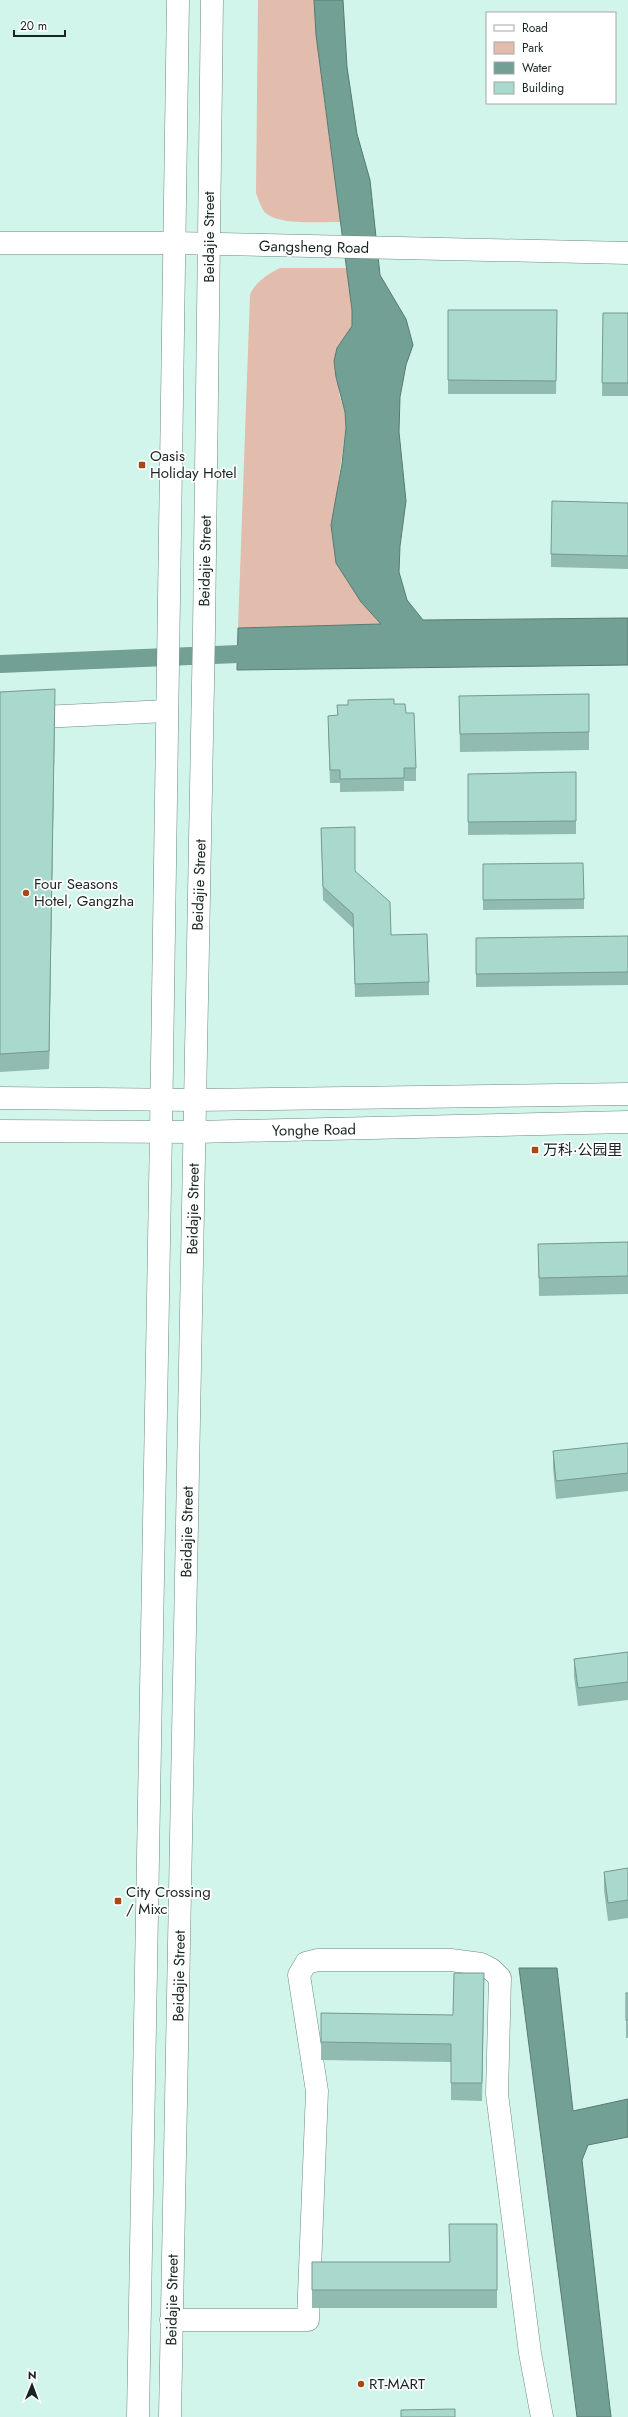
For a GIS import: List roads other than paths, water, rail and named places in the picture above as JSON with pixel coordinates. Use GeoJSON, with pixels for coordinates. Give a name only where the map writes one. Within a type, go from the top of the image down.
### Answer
{"type":"FeatureCollection","features":[{"type":"Feature","properties":{"kind":"main road"},"geometry":{"type":"LineString","coordinates":[[138,2417],[161,1131],[178,0]]}},
{"type":"Feature","properties":{"kind":"main road","name":"Beidajie Street"},"geometry":{"type":"LineString","coordinates":[[170,2417],[181,1927],[195,1132],[194,1100],[204,631],[212,0]]}},
{"type":"Feature","properties":{"kind":"main road","name":"Gangsheng Road"},"geometry":{"type":"LineString","coordinates":[[0,243],[174,243],[329,248],[628,253]]}},
{"type":"Feature","properties":{"kind":"main road"},"geometry":{"type":"LineString","coordinates":[[0,719],[167,711]]}},
{"type":"Feature","properties":{"kind":"main road"},"geometry":{"type":"LineString","coordinates":[[24,741],[25,718]]}},
{"type":"Feature","properties":{"kind":"main road"},"geometry":{"type":"LineString","coordinates":[[0,1098],[194,1100],[628,1094]]}},
{"type":"Feature","properties":{"kind":"main road","name":"Yonghe Road"},"geometry":{"type":"LineString","coordinates":[[0,1131],[195,1132],[628,1122]]}},
{"type":"Feature","properties":{"kind":"main road"},"geometry":{"type":"LineString","coordinates":[[171,2320],[308,2320],[318,2091],[299,1975],[306,1963],[318,1960],[451,1960],[481,1964],[491,1968],[500,1978],[497,2094],[530,2352],[542,2417]]}},
{"type":"Feature","properties":{"kind":"water"},"geometry":{"type":"Polygon","coordinates":[[[314,0],[343,0],[347,67],[357,134],[370,180],[380,275],[406,319],[413,345],[406,365],[400,397],[399,432],[406,501],[400,546],[399,572],[407,600],[423,620],[628,618],[628,665],[237,670],[238,628],[381,624],[361,602],[336,563],[331,525],[342,464],[346,428],[345,412],[336,377],[334,361],[337,348],[352,326],[352,310],[316,35],[314,0]]]}},
{"type":"Feature","properties":{"kind":"water"},"geometry":{"type":"Polygon","coordinates":[[[519,1968],[557,1968],[573,2111],[628,2099],[628,2137],[588,2145],[582,2160],[611,2417],[577,2417],[519,1968]]]}},
{"type":"Feature","properties":{"kind":"waterway"},"geometry":{"type":"LineString","coordinates":[[0,664],[261,653]]}},
{"type":"Feature","properties":{"kind":"place","name":"Oasis Holiday Hotel"},"geometry":{"type":"Point","coordinates":[142,465]}},
{"type":"Feature","properties":{"kind":"place","name":"Four Seasons Hotel, Gangzha"},"geometry":{"type":"Point","coordinates":[26,893]}},
{"type":"Feature","properties":{"kind":"place","name":"万科·公园里"},"geometry":{"type":"Point","coordinates":[535,1150]}},
{"type":"Feature","properties":{"kind":"place","name":"City Crossing / Mixc"},"geometry":{"type":"Point","coordinates":[118,1901]}},
{"type":"Feature","properties":{"kind":"place","name":"RT-MART"},"geometry":{"type":"Point","coordinates":[361,2384]}}]}
